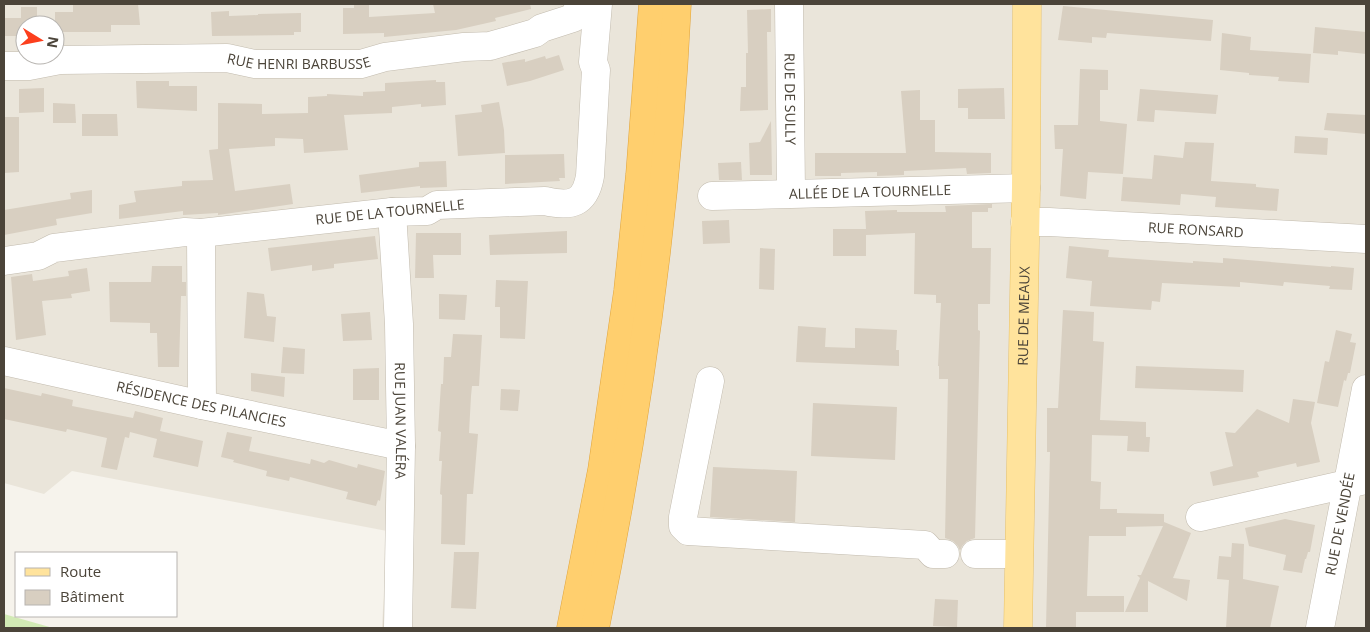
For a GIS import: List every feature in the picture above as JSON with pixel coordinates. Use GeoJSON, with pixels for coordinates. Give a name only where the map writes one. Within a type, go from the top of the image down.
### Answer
{"type":"FeatureCollection","features":[{"type":"Feature","properties":{"kind":"highway"},"geometry":{"type":"LineString","coordinates":[[571,628],[602,470],[626,301],[640,175],[665,14]]}},
{"type":"Feature","properties":{"kind":"highway"},"geometry":{"type":"LineString","coordinates":[[596,628],[625,476],[651,295],[664,176],[665,14]]}},
{"type":"Feature","properties":{"kind":"main road","name":"RUE DE MEAUX"},"geometry":{"type":"LineString","coordinates":[[1018,628],[1026,188],[1027,4]]}},
{"type":"Feature","properties":{"kind":"street","name":"RUE HENRI BARBUSSE"},"geometry":{"type":"LineString","coordinates":[[4,66],[29,66],[60,60],[217,58],[227,58],[256,64],[361,64],[385,57],[464,47],[490,46],[535,33],[542,28],[573,18],[581,4]]}},
{"type":"Feature","properties":{"kind":"street"},"geometry":{"type":"LineString","coordinates":[[585,4],[598,4]]}},
{"type":"Feature","properties":{"kind":"street","name":"RUE DE LA TOURNELLE"},"geometry":{"type":"LineString","coordinates":[[4,261],[38,256],[54,248],[186,232],[201,233],[392,212],[427,211],[437,205],[545,200],[556,203],[573,203],[583,198],[590,176],[596,70],[593,62],[598,4]]}},
{"type":"Feature","properties":{"kind":"street","name":"RUE DE SULLY"},"geometry":{"type":"LineString","coordinates":[[789,4],[791,193]]}},
{"type":"Feature","properties":{"kind":"street","name":"ALLÉE DE LA TOURNELLE"},"geometry":{"type":"LineString","coordinates":[[712,196],[1026,188]]}},
{"type":"Feature","properties":{"kind":"street","name":"RUE JUAN VALÉRA"},"geometry":{"type":"LineString","coordinates":[[392,212],[399,324],[398,628]]}},
{"type":"Feature","properties":{"kind":"street","name":"RUE RONSARD"},"geometry":{"type":"LineString","coordinates":[[1025,222],[1366,239]]}},
{"type":"Feature","properties":{"kind":"street"},"geometry":{"type":"LineString","coordinates":[[201,233],[202,405]]}},
{"type":"Feature","properties":{"kind":"street","name":"RÉSIDENCE DES PILANCIES"},"geometry":{"type":"LineString","coordinates":[[4,361],[400,446]]}},
{"type":"Feature","properties":{"kind":"street"},"geometry":{"type":"LineString","coordinates":[[710,381],[682,517],[683,526],[688,531],[925,545],[933,554],[945,554]]}},
{"type":"Feature","properties":{"kind":"street","name":"RUE DE VENDÉE"},"geometry":{"type":"LineString","coordinates":[[1320,628],[1357,482],[1366,389]]}},
{"type":"Feature","properties":{"kind":"street"},"geometry":{"type":"LineString","coordinates":[[1200,517],[1357,482]]}},
{"type":"Feature","properties":{"kind":"street"},"geometry":{"type":"LineString","coordinates":[[975,554],[1019,554]]}},
{"type":"Feature","properties":{"kind":"shaded area"},"geometry":{"type":"Polygon","coordinates":[[[4,4],[1366,4],[1366,628],[382,628],[387,531],[72,471],[44,494],[4,483],[4,4]]]}},
{"type":"Feature","properties":{"kind":"green space"},"geometry":{"type":"Polygon","coordinates":[[[4,614],[53,628],[4,628],[4,614]]]}},
{"type":"Feature","properties":{"kind":"building"},"geometry":{"type":"Polygon","coordinates":[[[73,4],[138,4],[140,25],[111,25],[111,32],[65,32],[65,15],[55,15],[55,12],[73,12],[73,4]]]}},
{"type":"Feature","properties":{"kind":"building"},"geometry":{"type":"Polygon","coordinates":[[[354,4],[369,4],[369,17],[435,13],[433,4],[530,4],[531,9],[495,18],[496,21],[456,30],[384,37],[384,33],[343,34],[343,8],[354,8],[354,4]]]}},
{"type":"Feature","properties":{"kind":"building"},"geometry":{"type":"Polygon","coordinates":[[[1063,6],[1213,20],[1211,41],[1107,33],[1106,38],[1092,37],[1092,43],[1058,40],[1063,6]]]}},
{"type":"Feature","properties":{"kind":"building"},"geometry":{"type":"Polygon","coordinates":[[[21,7],[37,7],[37,15],[21,15],[21,7]]]}},
{"type":"Feature","properties":{"kind":"building"},"geometry":{"type":"Polygon","coordinates":[[[771,9],[771,32],[767,32],[768,110],[740,111],[741,87],[746,87],[746,53],[748,53],[747,10],[771,9]]]}},
{"type":"Feature","properties":{"kind":"building"},"geometry":{"type":"Polygon","coordinates":[[[229,11],[229,16],[301,13],[301,32],[294,32],[294,35],[212,36],[211,12],[229,11]]]}},
{"type":"Feature","properties":{"kind":"building"},"geometry":{"type":"Polygon","coordinates":[[[4,18],[15,18],[15,36],[4,36],[4,18]]]}},
{"type":"Feature","properties":{"kind":"building"},"geometry":{"type":"Polygon","coordinates":[[[1315,27],[1366,32],[1366,54],[1338,51],[1338,55],[1313,53],[1315,27]]]}},
{"type":"Feature","properties":{"kind":"building"},"geometry":{"type":"Polygon","coordinates":[[[1222,33],[1251,37],[1250,50],[1311,54],[1309,83],[1278,81],[1279,77],[1249,75],[1249,73],[1220,70],[1222,33]]]}},
{"type":"Feature","properties":{"kind":"building"},"geometry":{"type":"Polygon","coordinates":[[[559,55],[564,70],[507,86],[502,63],[525,59],[525,62],[545,56],[546,59],[559,55]]]}},
{"type":"Feature","properties":{"kind":"building"},"geometry":{"type":"Polygon","coordinates":[[[1080,69],[1108,70],[1108,90],[1100,90],[1100,121],[1127,124],[1123,174],[1088,172],[1086,199],[1060,196],[1063,149],[1055,149],[1054,125],[1078,125],[1080,69]]]}},
{"type":"Feature","properties":{"kind":"building"},"geometry":{"type":"Polygon","coordinates":[[[436,80],[436,82],[445,82],[446,105],[421,107],[421,104],[392,107],[392,113],[344,115],[348,150],[304,153],[303,139],[275,138],[275,146],[229,149],[235,191],[290,184],[293,204],[218,215],[218,213],[183,215],[183,211],[119,219],[119,205],[136,202],[134,191],[182,186],[182,181],[213,180],[209,150],[218,149],[218,103],[262,104],[262,114],[308,113],[308,97],[327,96],[327,94],[363,96],[363,92],[385,91],[385,83],[436,80]]]}},
{"type":"Feature","properties":{"kind":"building"},"geometry":{"type":"Polygon","coordinates":[[[136,81],[169,81],[169,86],[197,86],[197,111],[137,108],[136,81]]]}},
{"type":"Feature","properties":{"kind":"building"},"geometry":{"type":"Polygon","coordinates":[[[44,88],[44,112],[19,113],[19,89],[44,88]]]}},
{"type":"Feature","properties":{"kind":"building"},"geometry":{"type":"Polygon","coordinates":[[[1004,88],[1005,119],[968,119],[968,108],[958,108],[958,89],[1004,88]]]}},
{"type":"Feature","properties":{"kind":"building"},"geometry":{"type":"Polygon","coordinates":[[[1140,89],[1218,95],[1216,114],[1155,110],[1154,122],[1137,121],[1140,89]]]}},
{"type":"Feature","properties":{"kind":"building"},"geometry":{"type":"Polygon","coordinates":[[[920,90],[920,120],[935,120],[935,152],[991,153],[991,173],[967,174],[966,168],[904,171],[904,175],[877,176],[877,172],[841,173],[841,176],[815,176],[815,153],[906,153],[901,91],[920,90]]]}},
{"type":"Feature","properties":{"kind":"building"},"geometry":{"type":"Polygon","coordinates":[[[499,102],[504,130],[505,153],[458,156],[455,115],[482,112],[481,105],[499,102]]]}},
{"type":"Feature","properties":{"kind":"building"},"geometry":{"type":"Polygon","coordinates":[[[53,103],[75,104],[76,123],[53,123],[53,103]]]}},
{"type":"Feature","properties":{"kind":"building"},"geometry":{"type":"Polygon","coordinates":[[[1327,113],[1366,115],[1366,134],[1324,130],[1327,113]]]}},
{"type":"Feature","properties":{"kind":"building"},"geometry":{"type":"Polygon","coordinates":[[[82,114],[117,114],[118,136],[82,136],[82,114]]]}},
{"type":"Feature","properties":{"kind":"building"},"geometry":{"type":"Polygon","coordinates":[[[4,117],[19,117],[19,172],[4,173],[4,117]]]}},
{"type":"Feature","properties":{"kind":"building"},"geometry":{"type":"Polygon","coordinates":[[[771,121],[772,175],[750,175],[749,143],[760,142],[771,121]]]}},
{"type":"Feature","properties":{"kind":"building"},"geometry":{"type":"Polygon","coordinates":[[[1295,136],[1328,138],[1327,155],[1294,153],[1295,136]]]}},
{"type":"Feature","properties":{"kind":"building"},"geometry":{"type":"Polygon","coordinates":[[[1185,142],[1214,143],[1211,181],[1256,184],[1256,187],[1279,189],[1277,211],[1215,207],[1216,197],[1181,194],[1180,205],[1121,201],[1123,177],[1152,179],[1154,155],[1183,158],[1185,142]]]}},
{"type":"Feature","properties":{"kind":"building"},"geometry":{"type":"Polygon","coordinates":[[[564,154],[565,178],[559,178],[560,181],[505,184],[505,155],[564,154]]]}},
{"type":"Feature","properties":{"kind":"building"},"geometry":{"type":"Polygon","coordinates":[[[446,161],[447,187],[420,188],[420,186],[361,193],[359,175],[419,167],[419,162],[446,161]]]}},
{"type":"Feature","properties":{"kind":"building"},"geometry":{"type":"Polygon","coordinates":[[[741,162],[742,180],[719,180],[718,163],[741,162]]]}},
{"type":"Feature","properties":{"kind":"building"},"geometry":{"type":"Polygon","coordinates":[[[92,190],[92,213],[56,219],[57,225],[4,235],[4,210],[71,199],[70,193],[92,190]]]}},
{"type":"Feature","properties":{"kind":"building"},"geometry":{"type":"Polygon","coordinates":[[[992,204],[992,208],[988,208],[988,212],[972,212],[972,248],[991,248],[990,304],[978,304],[978,330],[980,331],[975,538],[967,541],[960,551],[953,541],[945,538],[948,379],[939,379],[941,303],[936,303],[936,295],[914,294],[915,233],[866,235],[866,256],[833,256],[833,229],[866,229],[865,211],[946,212],[945,206],[992,204]]]}},
{"type":"Feature","properties":{"kind":"building"},"geometry":{"type":"Polygon","coordinates":[[[729,220],[730,243],[703,244],[702,221],[729,220]]]}},
{"type":"Feature","properties":{"kind":"building"},"geometry":{"type":"Polygon","coordinates":[[[567,231],[567,253],[490,255],[489,235],[567,231]]]}},
{"type":"Feature","properties":{"kind":"building"},"geometry":{"type":"Polygon","coordinates":[[[416,233],[461,233],[461,255],[433,255],[434,278],[415,278],[416,233]]]}},
{"type":"Feature","properties":{"kind":"building"},"geometry":{"type":"Polygon","coordinates":[[[375,236],[378,259],[334,264],[334,268],[312,271],[312,265],[271,271],[268,248],[375,236]]]}},
{"type":"Feature","properties":{"kind":"building"},"geometry":{"type":"Polygon","coordinates":[[[1069,246],[1109,250],[1108,257],[1193,263],[1193,261],[1223,263],[1223,258],[1354,268],[1352,290],[1329,289],[1330,286],[1284,282],[1283,286],[1240,282],[1240,287],[1162,283],[1160,302],[1152,301],[1151,310],[1090,306],[1092,281],[1066,278],[1069,246]]]}},
{"type":"Feature","properties":{"kind":"building"},"geometry":{"type":"Polygon","coordinates":[[[760,248],[775,249],[774,290],[759,289],[760,248]]]}},
{"type":"Feature","properties":{"kind":"building"},"geometry":{"type":"Polygon","coordinates":[[[152,266],[182,266],[182,282],[186,282],[186,296],[181,296],[179,367],[158,367],[157,333],[150,333],[150,323],[110,322],[109,282],[151,282],[152,266]]]}},
{"type":"Feature","properties":{"kind":"building"},"geometry":{"type":"Polygon","coordinates":[[[87,268],[90,291],[71,294],[72,298],[42,301],[46,335],[16,340],[11,277],[32,274],[33,281],[69,276],[68,271],[87,268]]]}},
{"type":"Feature","properties":{"kind":"building"},"geometry":{"type":"Polygon","coordinates":[[[496,280],[528,281],[525,339],[500,338],[500,307],[495,307],[496,280]]]}},
{"type":"Feature","properties":{"kind":"building"},"geometry":{"type":"Polygon","coordinates":[[[247,292],[264,294],[267,316],[276,317],[274,342],[244,338],[247,292]]]}},
{"type":"Feature","properties":{"kind":"building"},"geometry":{"type":"Polygon","coordinates":[[[439,294],[467,295],[465,320],[439,319],[439,294]]]}},
{"type":"Feature","properties":{"kind":"building"},"geometry":{"type":"Polygon","coordinates":[[[1063,310],[1094,312],[1093,341],[1104,342],[1100,420],[1146,422],[1146,437],[1150,437],[1149,452],[1127,451],[1128,436],[1092,435],[1091,481],[1101,482],[1100,509],[1117,509],[1117,513],[1164,514],[1164,522],[1191,533],[1173,578],[1190,580],[1187,601],[1148,581],[1148,612],[1125,612],[1140,578],[1137,575],[1141,575],[1163,526],[1126,527],[1126,536],[1089,536],[1087,596],[1124,596],[1124,612],[1076,612],[1076,628],[1046,628],[1050,452],[1047,452],[1047,408],[1058,408],[1063,310]]]}},
{"type":"Feature","properties":{"kind":"building"},"geometry":{"type":"Polygon","coordinates":[[[370,312],[372,340],[343,341],[341,314],[370,312]]]}},
{"type":"Feature","properties":{"kind":"building"},"geometry":{"type":"Polygon","coordinates":[[[798,326],[826,328],[825,347],[855,348],[855,328],[897,330],[896,350],[899,350],[899,366],[796,362],[798,326]]]}},
{"type":"Feature","properties":{"kind":"building"},"geometry":{"type":"Polygon","coordinates":[[[1336,330],[1352,334],[1350,342],[1356,343],[1350,373],[1348,373],[1346,381],[1344,380],[1338,407],[1317,403],[1325,361],[1329,362],[1336,330]]]}},
{"type":"Feature","properties":{"kind":"building"},"geometry":{"type":"Polygon","coordinates":[[[453,334],[482,335],[479,386],[472,386],[471,396],[469,433],[478,434],[473,494],[467,494],[465,545],[441,544],[442,495],[440,494],[442,461],[439,461],[441,432],[438,431],[444,357],[451,357],[453,334]]]}},
{"type":"Feature","properties":{"kind":"building"},"geometry":{"type":"Polygon","coordinates":[[[283,347],[305,349],[304,374],[281,373],[283,347]]]}},
{"type":"Feature","properties":{"kind":"building"},"geometry":{"type":"Polygon","coordinates":[[[1136,366],[1244,370],[1243,392],[1135,388],[1136,366]]]}},
{"type":"Feature","properties":{"kind":"building"},"geometry":{"type":"Polygon","coordinates":[[[379,368],[379,400],[353,400],[353,369],[379,368]]]}},
{"type":"Feature","properties":{"kind":"building"},"geometry":{"type":"Polygon","coordinates":[[[251,373],[285,377],[284,397],[251,391],[251,373]]]}},
{"type":"Feature","properties":{"kind":"building"},"geometry":{"type":"Polygon","coordinates":[[[4,388],[41,396],[42,393],[73,400],[72,406],[133,418],[135,411],[163,418],[160,431],[203,441],[198,467],[153,457],[157,439],[130,432],[129,438],[125,437],[117,470],[101,467],[107,438],[67,429],[66,432],[4,419],[4,388]]]}},
{"type":"Feature","properties":{"kind":"building"},"geometry":{"type":"Polygon","coordinates":[[[501,389],[520,390],[518,411],[500,410],[501,389]]]}},
{"type":"Feature","properties":{"kind":"building"},"geometry":{"type":"Polygon","coordinates":[[[1293,399],[1315,402],[1311,423],[1320,462],[1297,467],[1296,463],[1257,472],[1259,477],[1213,486],[1210,472],[1233,466],[1225,432],[1235,433],[1257,409],[1289,423],[1293,399]]]}},
{"type":"Feature","properties":{"kind":"building"},"geometry":{"type":"Polygon","coordinates":[[[813,403],[897,407],[895,460],[811,456],[813,403]]]}},
{"type":"Feature","properties":{"kind":"building"},"geometry":{"type":"Polygon","coordinates":[[[227,432],[252,437],[249,451],[310,464],[311,459],[324,463],[329,460],[357,468],[358,464],[385,471],[380,501],[378,500],[376,506],[346,499],[348,492],[290,477],[289,481],[266,476],[267,471],[221,457],[227,432]]]}},
{"type":"Feature","properties":{"kind":"building"},"geometry":{"type":"Polygon","coordinates":[[[713,467],[797,471],[795,522],[710,517],[713,467]]]}},
{"type":"Feature","properties":{"kind":"building"},"geometry":{"type":"Polygon","coordinates":[[[1285,519],[1315,525],[1310,552],[1308,552],[1305,559],[1302,573],[1283,570],[1286,555],[1249,546],[1245,528],[1285,519]]]}},
{"type":"Feature","properties":{"kind":"building"},"geometry":{"type":"Polygon","coordinates":[[[1232,543],[1244,544],[1243,579],[1279,586],[1270,628],[1226,628],[1229,580],[1217,579],[1219,556],[1231,557],[1232,543]]]}},
{"type":"Feature","properties":{"kind":"building"},"geometry":{"type":"Polygon","coordinates":[[[454,552],[479,552],[476,609],[451,608],[454,552]]]}},
{"type":"Feature","properties":{"kind":"building"},"geometry":{"type":"Polygon","coordinates":[[[935,599],[958,600],[957,627],[933,626],[935,599]]]}}]}
